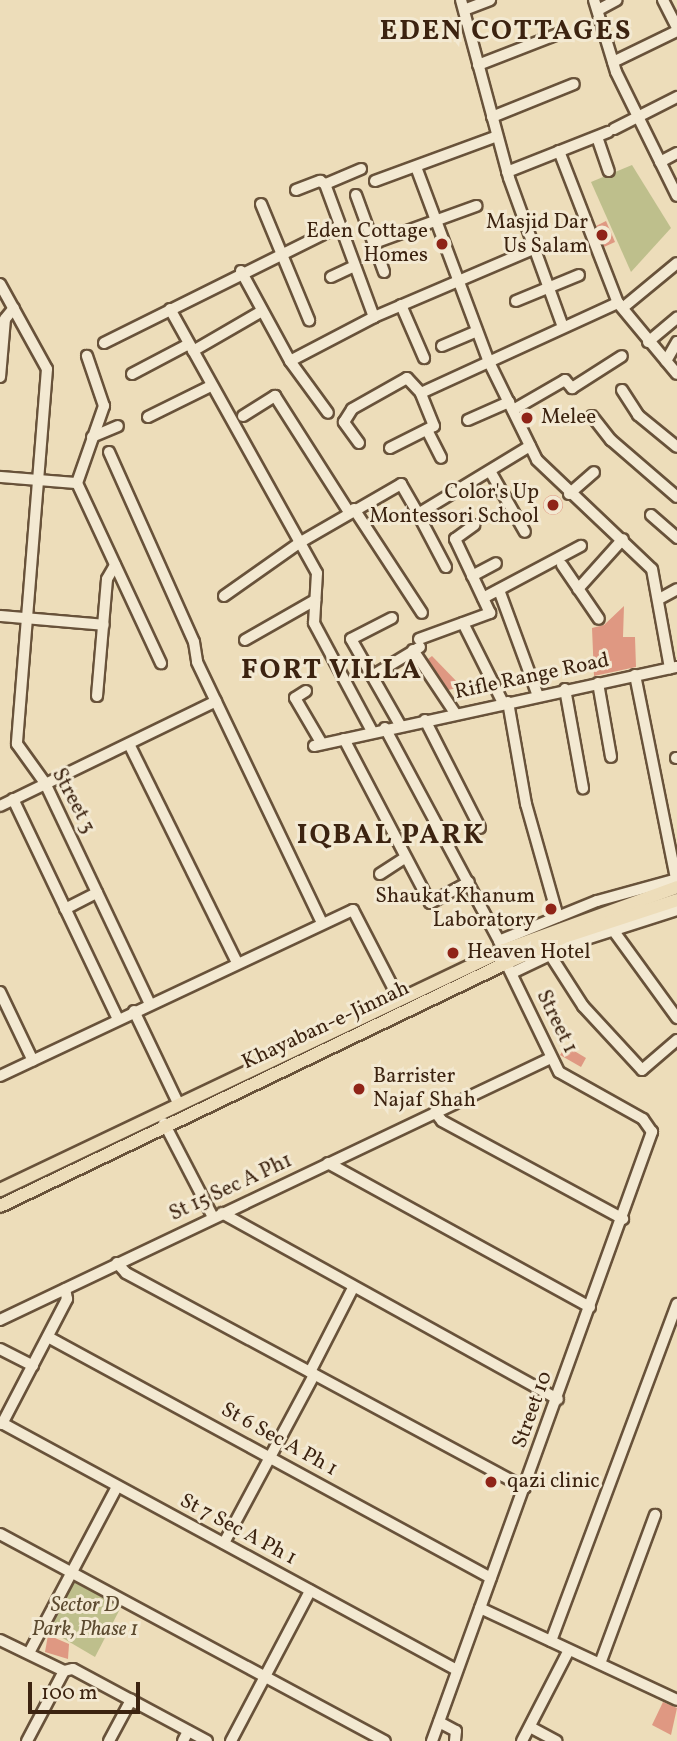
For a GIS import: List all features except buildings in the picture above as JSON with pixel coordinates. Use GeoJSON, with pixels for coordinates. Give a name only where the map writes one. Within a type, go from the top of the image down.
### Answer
{"type":"FeatureCollection","features":[{"type":"Feature","properties":{"kind":"main road","name":"Khayaban-e-Jinnah"},"geometry":{"type":"LineString","coordinates":[[0,1206],[179,1105],[399,999],[505,957],[677,882]]}},
{"type":"Feature","properties":{"kind":"main road","name":"Khayaban-e-Jinnah"},"geometry":{"type":"LineString","coordinates":[[0,1189],[164,1123],[505,957],[677,900]]}},
{"type":"Feature","properties":{"kind":"main road"},"geometry":{"type":"LineString","coordinates":[[0,1180],[94,1137],[122,1138]]}},
{"type":"Feature","properties":{"kind":"main road"},"geometry":{"type":"LineString","coordinates":[[0,1198],[122,1138]]}},
{"type":"Feature","properties":{"kind":"street"},"geometry":{"type":"LineString","coordinates":[[490,0],[462,5],[508,175],[563,327]]}},
{"type":"Feature","properties":{"kind":"street"},"geometry":{"type":"LineString","coordinates":[[617,0],[596,5],[613,62],[677,196]]}},
{"type":"Feature","properties":{"kind":"street"},"geometry":{"type":"LineString","coordinates":[[613,62],[677,29],[663,0]]}},
{"type":"Feature","properties":{"kind":"street"},"geometry":{"type":"LineString","coordinates":[[478,65],[564,32]]}},
{"type":"Feature","properties":{"kind":"street"},"geometry":{"type":"LineString","coordinates":[[492,117],[574,84]]}},
{"type":"Feature","properties":{"kind":"street"},"geometry":{"type":"LineString","coordinates":[[508,175],[611,131],[677,97]]}},
{"type":"Feature","properties":{"kind":"street"},"geometry":{"type":"LineString","coordinates":[[375,181],[497,136]]}},
{"type":"Feature","properties":{"kind":"street"},"geometry":{"type":"LineString","coordinates":[[597,137],[608,171]]}},
{"type":"Feature","properties":{"kind":"street"},"geometry":{"type":"LineString","coordinates":[[559,151],[621,304],[648,342],[677,374]]}},
{"type":"Feature","properties":{"kind":"street"},"geometry":{"type":"LineString","coordinates":[[660,162],[677,153]]}},
{"type":"Feature","properties":{"kind":"street"},"geometry":{"type":"LineString","coordinates":[[416,167],[489,362],[530,446],[569,494],[622,539],[652,569],[661,598],[674,667]]}},
{"type":"Feature","properties":{"kind":"street"},"geometry":{"type":"LineString","coordinates":[[325,184],[361,169]]}},
{"type":"Feature","properties":{"kind":"street"},"geometry":{"type":"LineString","coordinates":[[296,190],[320,181],[325,184],[374,317]]}},
{"type":"Feature","properties":{"kind":"street"},"geometry":{"type":"LineString","coordinates":[[356,195],[384,272]]}},
{"type":"Feature","properties":{"kind":"street"},"geometry":{"type":"LineString","coordinates":[[261,204],[279,253],[309,320]]}},
{"type":"Feature","properties":{"kind":"street"},"geometry":{"type":"LineString","coordinates":[[374,243],[476,206]]}},
{"type":"Feature","properties":{"kind":"street"},"geometry":{"type":"LineString","coordinates":[[104,343],[241,271],[340,226]]}},
{"type":"Feature","properties":{"kind":"street"},"geometry":{"type":"LineString","coordinates":[[290,361],[374,317],[536,248]]}},
{"type":"Feature","properties":{"kind":"street"},"geometry":{"type":"LineString","coordinates":[[421,393],[563,327],[621,304],[677,263]]}},
{"type":"Feature","properties":{"kind":"street"},"geometry":{"type":"LineString","coordinates":[[331,276],[355,266]]}},
{"type":"Feature","properties":{"kind":"street"},"geometry":{"type":"LineString","coordinates":[[241,271],[290,361],[328,414]]}},
{"type":"Feature","properties":{"kind":"street"},"geometry":{"type":"LineString","coordinates":[[516,301],[579,275]]}},
{"type":"Feature","properties":{"kind":"street","name":"Street 3"},"geometry":{"type":"LineString","coordinates":[[0,284],[46,363],[17,740],[45,783],[150,1004]]}},
{"type":"Feature","properties":{"kind":"street"},"geometry":{"type":"LineString","coordinates":[[401,305],[424,358]]}},
{"type":"Feature","properties":{"kind":"street"},"geometry":{"type":"LineString","coordinates":[[0,377],[5,319],[14,308]]}},
{"type":"Feature","properties":{"kind":"street"},"geometry":{"type":"LineString","coordinates":[[170,309],[317,573],[314,623],[372,732]]}},
{"type":"Feature","properties":{"kind":"street"},"geometry":{"type":"LineString","coordinates":[[132,374],[262,311]]}},
{"type":"Feature","properties":{"kind":"street"},"geometry":{"type":"LineString","coordinates":[[648,342],[677,318]]}},
{"type":"Feature","properties":{"kind":"street"},"geometry":{"type":"LineString","coordinates":[[442,346],[477,331]]}},
{"type":"Feature","properties":{"kind":"street"},"geometry":{"type":"LineString","coordinates":[[666,361],[677,342]]}},
{"type":"Feature","properties":{"kind":"street"},"geometry":{"type":"LineString","coordinates":[[87,356],[104,406],[99,428],[89,439],[77,483],[161,663]]}},
{"type":"Feature","properties":{"kind":"street"},"geometry":{"type":"LineString","coordinates":[[468,420],[511,406],[565,380],[572,388],[622,356]]}},
{"type":"Feature","properties":{"kind":"street"},"geometry":{"type":"LineString","coordinates":[[359,443],[344,422],[352,409],[407,377],[421,393],[434,426],[390,447]]}},
{"type":"Feature","properties":{"kind":"street"},"geometry":{"type":"LineString","coordinates":[[148,416],[211,386]]}},
{"type":"Feature","properties":{"kind":"street"},"geometry":{"type":"LineString","coordinates":[[622,390],[638,415],[675,440]]}},
{"type":"Feature","properties":{"kind":"street"},"geometry":{"type":"LineString","coordinates":[[243,416],[275,396],[422,614]]}},
{"type":"Feature","properties":{"kind":"street"},"geometry":{"type":"LineString","coordinates":[[592,416],[611,440],[677,497]]}},
{"type":"Feature","properties":{"kind":"street"},"geometry":{"type":"LineString","coordinates":[[89,439],[118,426]]}},
{"type":"Feature","properties":{"kind":"street"},"geometry":{"type":"LineString","coordinates":[[427,430],[441,458]]}},
{"type":"Feature","properties":{"kind":"street"},"geometry":{"type":"LineString","coordinates":[[418,514],[530,446]]}},
{"type":"Feature","properties":{"kind":"street"},"geometry":{"type":"LineString","coordinates":[[110,452],[216,701],[322,923]]}},
{"type":"Feature","properties":{"kind":"street"},"geometry":{"type":"LineString","coordinates":[[490,471],[525,531]]}},
{"type":"Feature","properties":{"kind":"street"},"geometry":{"type":"LineString","coordinates":[[569,494],[594,472]]}},
{"type":"Feature","properties":{"kind":"street"},"geometry":{"type":"LineString","coordinates":[[0,477],[77,483]]}},
{"type":"Feature","properties":{"kind":"street"},"geometry":{"type":"LineString","coordinates":[[224,596],[299,543],[401,484],[446,567]]}},
{"type":"Feature","properties":{"kind":"street"},"geometry":{"type":"LineString","coordinates":[[651,515],[677,538]]}},
{"type":"Feature","properties":{"kind":"street"},"geometry":{"type":"LineString","coordinates":[[372,676],[417,645],[490,613],[455,539],[474,525]]}},
{"type":"Feature","properties":{"kind":"street"},"geometry":{"type":"LineString","coordinates":[[579,589],[622,539]]}},
{"type":"Feature","properties":{"kind":"street"},"geometry":{"type":"LineString","coordinates":[[483,598],[581,546]]}},
{"type":"Feature","properties":{"kind":"street"},"geometry":{"type":"LineString","coordinates":[[472,576],[496,563]]}},
{"type":"Feature","properties":{"kind":"street"},"geometry":{"type":"LineString","coordinates":[[97,696],[107,579],[115,565]]}},
{"type":"Feature","properties":{"kind":"street"},"geometry":{"type":"LineString","coordinates":[[562,565],[599,619]]}},
{"type":"Feature","properties":{"kind":"street"},"geometry":{"type":"LineString","coordinates":[[661,598],[677,589]]}},
{"type":"Feature","properties":{"kind":"street"},"geometry":{"type":"LineString","coordinates":[[499,590],[538,696]]}},
{"type":"Feature","properties":{"kind":"street"},"geometry":{"type":"LineString","coordinates":[[245,640],[315,600]]}},
{"type":"Feature","properties":{"kind":"street"},"geometry":{"type":"LineString","coordinates":[[294,612],[314,623]]}},
{"type":"Feature","properties":{"kind":"street"},"geometry":{"type":"LineString","coordinates":[[0,616],[104,625]]}},
{"type":"Feature","properties":{"kind":"street"},"geometry":{"type":"LineString","coordinates":[[392,618],[351,639],[400,725]]}},
{"type":"Feature","properties":{"kind":"street"},"geometry":{"type":"LineString","coordinates":[[463,623],[506,702],[526,804],[558,917]]}},
{"type":"Feature","properties":{"kind":"street"},"geometry":{"type":"LineString","coordinates":[[417,645],[455,713]]}},
{"type":"Feature","properties":{"kind":"street","name":"Rifle Range Road"},"geometry":{"type":"LineString","coordinates":[[306,691],[295,698],[318,745],[385,728],[674,667]]}},
{"type":"Feature","properties":{"kind":"street"},"geometry":{"type":"LineString","coordinates":[[505,957],[558,917],[677,882],[635,675]]}},
{"type":"Feature","properties":{"kind":"street"},"geometry":{"type":"LineString","coordinates":[[598,683],[611,757]]}},
{"type":"Feature","properties":{"kind":"street"},"geometry":{"type":"LineString","coordinates":[[565,689],[583,788]]}},
{"type":"Feature","properties":{"kind":"street"},"geometry":{"type":"LineString","coordinates":[[0,806],[216,701]]}},
{"type":"Feature","properties":{"kind":"street"},"geometry":{"type":"LineString","coordinates":[[425,720],[480,828]]}},
{"type":"Feature","properties":{"kind":"street","name":"Street 1"},"geometry":{"type":"LineString","coordinates":[[385,728],[469,882],[551,1058],[562,1076],[643,1119],[652,1132]]}},
{"type":"Feature","properties":{"kind":"street"},"geometry":{"type":"LineString","coordinates":[[344,738],[430,903],[469,882]]}},
{"type":"Feature","properties":{"kind":"street"},"geometry":{"type":"LineString","coordinates":[[129,744],[237,963]]}},
{"type":"Feature","properties":{"kind":"street"},"geometry":{"type":"LineString","coordinates":[[13,799],[118,1019]]}},
{"type":"Feature","properties":{"kind":"street"},"geometry":{"type":"LineString","coordinates":[[380,874],[405,858]]}},
{"type":"Feature","properties":{"kind":"street"},"geometry":{"type":"LineString","coordinates":[[65,909],[97,893]]}},
{"type":"Feature","properties":{"kind":"street"},"geometry":{"type":"LineString","coordinates":[[505,957],[549,953],[677,910]]}},
{"type":"Feature","properties":{"kind":"street"},"geometry":{"type":"LineString","coordinates":[[0,1076],[322,923],[353,911],[399,999]]}},
{"type":"Feature","properties":{"kind":"street"},"geometry":{"type":"LineString","coordinates":[[613,930],[677,1018]]}},
{"type":"Feature","properties":{"kind":"street"},"geometry":{"type":"LineString","coordinates":[[549,953],[583,1006],[642,1070],[677,1040]]}},
{"type":"Feature","properties":{"kind":"street"},"geometry":{"type":"LineString","coordinates":[[0,992],[33,1061]]}},
{"type":"Feature","properties":{"kind":"street"},"geometry":{"type":"LineString","coordinates":[[134,1011],[179,1105]]}},
{"type":"Feature","properties":{"kind":"street","name":"St 15 Sec A Ph1"},"geometry":{"type":"LineString","coordinates":[[0,1320],[551,1058]]}},
{"type":"Feature","properties":{"kind":"street"},"geometry":{"type":"LineString","coordinates":[[435,1112],[442,1121],[623,1219]]}},
{"type":"Feature","properties":{"kind":"street"},"geometry":{"type":"LineString","coordinates":[[164,1123],[218,1215],[558,1399]]}},
{"type":"Feature","properties":{"kind":"street","name":"Street 10"},"geometry":{"type":"LineString","coordinates":[[432,1741],[558,1399],[652,1132]]}},
{"type":"Feature","properties":{"kind":"street"},"geometry":{"type":"LineString","coordinates":[[328,1163],[590,1307]]}},
{"type":"Feature","properties":{"kind":"street"},"geometry":{"type":"LineString","coordinates":[[117,1263],[312,1373],[525,1488]]}},
{"type":"Feature","properties":{"kind":"street"},"geometry":{"type":"LineString","coordinates":[[224,1543],[270,1458],[353,1288]]}},
{"type":"Feature","properties":{"kind":"street"},"geometry":{"type":"LineString","coordinates":[[1,1423],[67,1299],[65,1289]]}},
{"type":"Feature","properties":{"kind":"street"},"geometry":{"type":"LineString","coordinates":[[551,1641],[677,1304]]}},
{"type":"Feature","properties":{"kind":"street","name":"St 6 Sec A Ph 1"},"geometry":{"type":"LineString","coordinates":[[48,1337],[491,1578]]}},
{"type":"Feature","properties":{"kind":"street"},"geometry":{"type":"LineString","coordinates":[[0,1349],[33,1366]]}},
{"type":"Feature","properties":{"kind":"street","name":"St 7 Sec A Ph 1"},"geometry":{"type":"LineString","coordinates":[[1,1423],[457,1670]]}},
{"type":"Feature","properties":{"kind":"street"},"geometry":{"type":"LineString","coordinates":[[29,1653],[74,1573],[117,1487]]}},
{"type":"Feature","properties":{"kind":"street"},"geometry":{"type":"LineString","coordinates":[[601,1661],[655,1516]]}},
{"type":"Feature","properties":{"kind":"street"},"geometry":{"type":"LineString","coordinates":[[0,1534],[385,1741]]}},
{"type":"Feature","properties":{"kind":"street"},"geometry":{"type":"LineString","coordinates":[[231,1741],[310,1591]]}},
{"type":"Feature","properties":{"kind":"street"},"geometry":{"type":"LineString","coordinates":[[480,1608],[601,1661],[677,1700]]}},
{"type":"Feature","properties":{"kind":"street"},"geometry":{"type":"LineString","coordinates":[[0,1640],[64,1671],[72,1669],[207,1741]]}},
{"type":"Feature","properties":{"kind":"street"},"geometry":{"type":"LineString","coordinates":[[551,1641],[677,1706]]}},
{"type":"Feature","properties":{"kind":"street"},"geometry":{"type":"LineString","coordinates":[[522,1741],[568,1652]]}},
{"type":"Feature","properties":{"kind":"street"},"geometry":{"type":"LineString","coordinates":[[27,1741],[64,1671]]}},
{"type":"Feature","properties":{"kind":"street"},"geometry":{"type":"LineString","coordinates":[[109,1741],[131,1700]]}},
{"type":"Feature","properties":{"kind":"street"},"geometry":{"type":"LineString","coordinates":[[439,1722],[456,1731],[455,1741]]}},
{"type":"Feature","properties":{"kind":"street"},"geometry":{"type":"LineString","coordinates":[[530,1727],[556,1741]]}},
{"type":"Feature","properties":{"kind":"street"},"geometry":{"type":"LineString","coordinates":[[183,1741],[188,1731]]}},
{"type":"Feature","properties":{"kind":"green space"},"geometry":{"type":"Polygon","coordinates":[[[632,165],[671,228],[631,272],[591,182],[632,165]]]}},
{"type":"Feature","properties":{"kind":"green space","name":"Sector D Park, Phase 1"},"geometry":{"type":"Polygon","coordinates":[[[72,1581],[121,1607],[95,1657],[49,1630],[72,1581]]]}},
{"type":"Feature","properties":{"kind":"place","name":"Masjid Dar Us Salam"},"geometry":{"type":"Point","coordinates":[602,235]}},
{"type":"Feature","properties":{"kind":"place","name":"Eden Cottage Homes"},"geometry":{"type":"Point","coordinates":[442,244]}},
{"type":"Feature","properties":{"kind":"place","name":"Melee"},"geometry":{"type":"Point","coordinates":[527,418]}},
{"type":"Feature","properties":{"kind":"place","name":"Color's Up Montessori School"},"geometry":{"type":"Point","coordinates":[553,505]}},
{"type":"Feature","properties":{"kind":"place","name":"Shaukat Khanum Laboratory"},"geometry":{"type":"Point","coordinates":[551,909]}},
{"type":"Feature","properties":{"kind":"place","name":"Heaven Hotel"},"geometry":{"type":"Point","coordinates":[453,953]}},
{"type":"Feature","properties":{"kind":"place","name":"Barrister Najaf Shah"},"geometry":{"type":"Point","coordinates":[359,1089]}},
{"type":"Feature","properties":{"kind":"place","name":"qazi clinic"},"geometry":{"type":"Point","coordinates":[491,1482]}},
{"type":"Feature","properties":{"kind":"district","name":"EDEN COTTAGES"},"geometry":{"type":"Point","coordinates":[506,32]}},
{"type":"Feature","properties":{"kind":"district","name":"FORT VILLA"},"geometry":{"type":"Point","coordinates":[332,671]}},
{"type":"Feature","properties":{"kind":"district","name":"IQBAL PARK"},"geometry":{"type":"Point","coordinates":[391,836]}}]}
